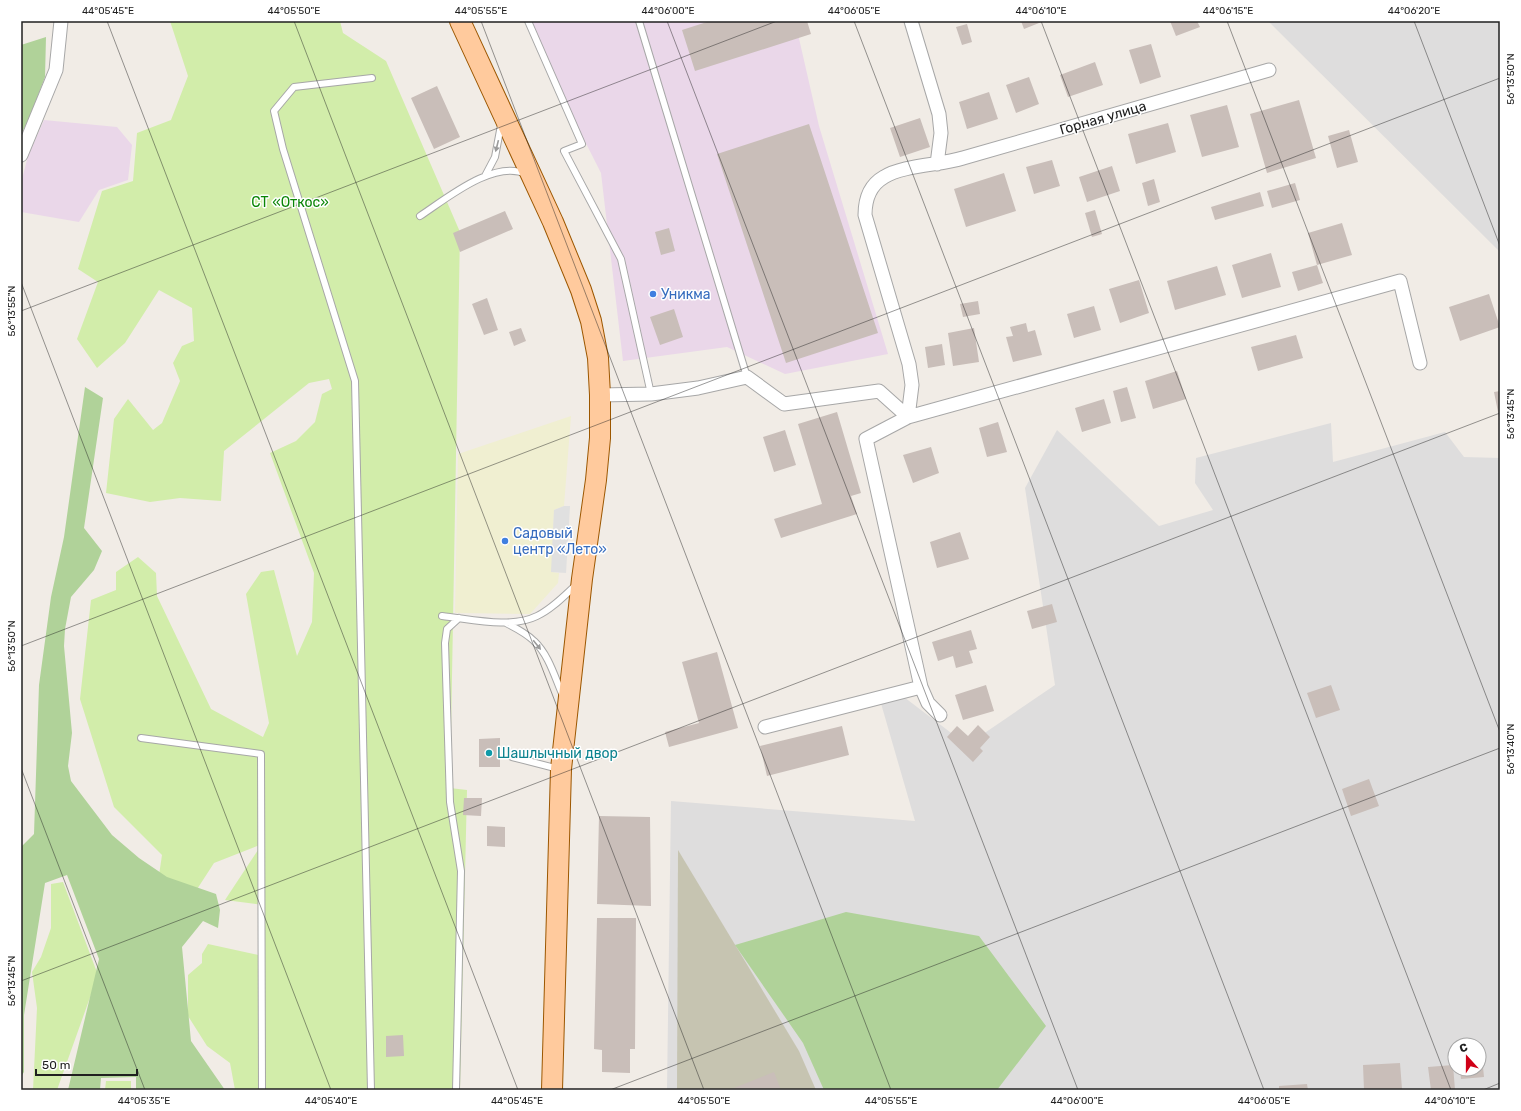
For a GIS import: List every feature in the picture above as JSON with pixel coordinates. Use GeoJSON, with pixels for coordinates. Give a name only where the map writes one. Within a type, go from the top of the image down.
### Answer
{"type":"FeatureCollection","features":[{"type":"Feature","properties":{"kind":"main road"},"geometry":{"type":"LineString","coordinates":[[460,21],[556,229],[591,321],[598,358],[600,438],[596,480],[582,579],[561,769],[552,1090]]}},
{"type":"Feature","properties":{"kind":"street"},"geometry":{"type":"LineString","coordinates":[[21,155],[56,70],[61,21]]}},
{"type":"Feature","properties":{"kind":"street"},"geometry":{"type":"LineString","coordinates":[[911,21],[939,114],[941,133],[936,164]]}},
{"type":"Feature","properties":{"kind":"street","name":"Горная улица"},"geometry":{"type":"LineString","coordinates":[[908,417],[912,385],[910,364],[865,215],[865,202],[872,188],[883,177],[895,172],[967,158],[1269,70]]}},
{"type":"Feature","properties":{"kind":"street"},"geometry":{"type":"LineString","coordinates":[[940,716],[928,703],[921,687],[866,440],[908,417],[1400,281],[1420,363]]}},
{"type":"Feature","properties":{"kind":"street"},"geometry":{"type":"LineString","coordinates":[[600,395],[651,394],[698,388],[747,377],[784,404],[879,391],[908,417]]}},
{"type":"Feature","properties":{"kind":"street"},"geometry":{"type":"LineString","coordinates":[[765,727],[921,687]]}},
{"type":"Feature","properties":{"kind":"lane"},"geometry":{"type":"LineString","coordinates":[[528,21],[582,144],[564,151],[621,259],[651,394]]}},
{"type":"Feature","properties":{"kind":"lane"},"geometry":{"type":"LineString","coordinates":[[639,21],[747,377]]}},
{"type":"Feature","properties":{"kind":"lane"},"geometry":{"type":"LineString","coordinates":[[371,1090],[355,381],[283,149],[274,111],[294,87],[372,78]]}},
{"type":"Feature","properties":{"kind":"lane"},"geometry":{"type":"LineString","coordinates":[[485,176],[495,157],[503,113]]}},
{"type":"Feature","properties":{"kind":"lane"},"geometry":{"type":"LineString","coordinates":[[420,216],[449,196],[485,176],[512,170],[533,178]]}},
{"type":"Feature","properties":{"kind":"lane"},"geometry":{"type":"LineString","coordinates":[[442,616],[506,623],[525,620],[537,616],[550,608],[582,579]]}},
{"type":"Feature","properties":{"kind":"lane"},"geometry":{"type":"LineString","coordinates":[[456,1090],[461,871],[450,802],[445,643],[447,629],[459,618]]}},
{"type":"Feature","properties":{"kind":"lane"},"geometry":{"type":"LineString","coordinates":[[506,623],[522,632],[535,642],[547,659],[567,707]]}},
{"type":"Feature","properties":{"kind":"lane"},"geometry":{"type":"LineString","coordinates":[[141,738],[261,754],[262,1090]]}},
{"type":"Feature","properties":{"kind":"lane"},"geometry":{"type":"LineString","coordinates":[[512,757],[561,769]]}},
{"type":"Feature","properties":{"kind":"shaded area"},"geometry":{"type":"Polygon","coordinates":[[[524,21],[795,21],[819,126],[888,354],[785,374],[727,347],[623,361],[601,173],[524,21]]]}},
{"type":"Feature","properties":{"kind":"shaded area"},"geometry":{"type":"Polygon","coordinates":[[[1268,21],[1500,21],[1500,252],[1268,21]]]}},
{"type":"Feature","properties":{"kind":"shaded area"},"geometry":{"type":"Polygon","coordinates":[[[44,120],[117,127],[132,145],[128,180],[99,190],[79,222],[21,212],[21,183],[28,156],[44,120]]]}},
{"type":"Feature","properties":{"kind":"shaded area"},"geometry":{"type":"Polygon","coordinates":[[[1331,423],[1333,462],[1445,432],[1464,457],[1500,458],[1500,1090],[667,1090],[671,801],[915,821],[880,700],[896,691],[967,745],[1055,685],[1025,488],[1057,430],[1159,526],[1213,510],[1195,483],[1196,458],[1331,423]]]}},
{"type":"Feature","properties":{"kind":"shaded area"},"geometry":{"type":"Polygon","coordinates":[[[564,506],[570,506],[566,573],[551,572],[554,510],[564,506]]]}},
{"type":"Feature","properties":{"kind":"shaded area"},"geometry":{"type":"Polygon","coordinates":[[[678,850],[799,1051],[816,1090],[677,1090],[678,850]]]}},
{"type":"Feature","properties":{"kind":"green space","name":"СТ «Откос»"},"geometry":{"type":"Polygon","coordinates":[[[170,21],[340,21],[343,33],[386,61],[460,232],[450,788],[467,790],[460,1090],[235,1090],[230,1063],[207,1046],[188,1016],[188,975],[202,963],[202,954],[208,944],[263,956],[263,905],[225,900],[262,844],[214,863],[179,917],[155,902],[162,855],[114,807],[80,699],[91,600],[116,590],[116,572],[138,557],[156,573],[157,596],[211,709],[263,737],[269,723],[246,594],[261,572],[274,570],[297,656],[312,622],[314,573],[270,453],[296,441],[315,422],[322,394],[332,389],[329,379],[309,383],[224,451],[221,501],[180,498],[150,502],[106,493],[114,419],[128,399],[153,430],[162,423],[180,381],[173,363],[182,346],[194,341],[192,308],[159,290],[125,343],[97,368],[77,339],[98,282],[78,269],[102,191],[133,181],[137,133],[171,120],[188,76],[170,21]]]}},
{"type":"Feature","properties":{"kind":"green space"},"geometry":{"type":"Polygon","coordinates":[[[46,37],[45,77],[29,119],[21,134],[21,45],[46,37]]]}},
{"type":"Feature","properties":{"kind":"green space"},"geometry":{"type":"Polygon","coordinates":[[[85,387],[103,398],[84,528],[102,551],[94,570],[71,597],[65,629],[64,646],[72,733],[68,766],[71,781],[112,835],[139,858],[167,877],[216,894],[220,910],[218,928],[203,921],[182,947],[191,1041],[225,1090],[136,1090],[136,1077],[101,1078],[100,1090],[68,1090],[99,959],[67,875],[45,883],[24,1015],[24,1072],[21,1077],[21,847],[34,834],[39,685],[51,597],[64,537],[85,387]]]}},
{"type":"Feature","properties":{"kind":"green space","name":"Садовый центр «Лето»"},"geometry":{"type":"Polygon","coordinates":[[[571,416],[564,506],[554,510],[552,572],[559,573],[558,583],[530,614],[455,613],[458,454],[571,416]]]}},
{"type":"Feature","properties":{"kind":"green space"},"geometry":{"type":"Polygon","coordinates":[[[63,882],[98,975],[57,1090],[33,1090],[37,1008],[32,972],[41,957],[51,928],[51,884],[63,882]]]}},
{"type":"Feature","properties":{"kind":"green space"},"geometry":{"type":"Polygon","coordinates":[[[846,912],[979,936],[1046,1026],[997,1090],[824,1090],[803,1043],[735,945],[846,912]]]}},
{"type":"Feature","properties":{"kind":"green space"},"geometry":{"type":"Polygon","coordinates":[[[106,1081],[131,1081],[131,1090],[105,1090],[106,1081]]]}},
{"type":"Feature","properties":{"kind":"building"},"geometry":{"type":"Polygon","coordinates":[[[710,21],[807,21],[811,34],[695,71],[682,30],[710,21]]]}},
{"type":"Feature","properties":{"kind":"building"},"geometry":{"type":"Polygon","coordinates":[[[1021,21],[1044,21],[1024,29],[1021,21]]]}},
{"type":"Feature","properties":{"kind":"building"},"geometry":{"type":"Polygon","coordinates":[[[1170,21],[1197,21],[1200,27],[1176,36],[1170,21]]]}},
{"type":"Feature","properties":{"kind":"building"},"geometry":{"type":"Polygon","coordinates":[[[967,24],[972,42],[962,45],[956,27],[967,24]]]}},
{"type":"Feature","properties":{"kind":"building"},"geometry":{"type":"Polygon","coordinates":[[[1151,44],[1161,77],[1140,84],[1129,50],[1151,44]]]}},
{"type":"Feature","properties":{"kind":"building"},"geometry":{"type":"Polygon","coordinates":[[[1095,62],[1103,85],[1068,97],[1060,75],[1095,62]]]}},
{"type":"Feature","properties":{"kind":"building"},"geometry":{"type":"Polygon","coordinates":[[[1029,77],[1039,104],[1016,113],[1006,85],[1029,77]]]}},
{"type":"Feature","properties":{"kind":"building"},"geometry":{"type":"Polygon","coordinates":[[[437,86],[460,137],[434,149],[411,98],[437,86]]]}},
{"type":"Feature","properties":{"kind":"building"},"geometry":{"type":"Polygon","coordinates":[[[989,92],[998,119],[967,129],[959,102],[989,92]]]}},
{"type":"Feature","properties":{"kind":"building"},"geometry":{"type":"Polygon","coordinates":[[[1299,100],[1316,158],[1267,173],[1250,114],[1299,100]]]}},
{"type":"Feature","properties":{"kind":"building"},"geometry":{"type":"Polygon","coordinates":[[[1227,105],[1239,147],[1202,157],[1190,115],[1227,105]]]}},
{"type":"Feature","properties":{"kind":"building"},"geometry":{"type":"Polygon","coordinates":[[[920,118],[930,147],[900,157],[890,128],[920,118]]]}},
{"type":"Feature","properties":{"kind":"building"},"geometry":{"type":"Polygon","coordinates":[[[1168,123],[1176,152],[1136,164],[1128,134],[1168,123]]]}},
{"type":"Feature","properties":{"kind":"building"},"geometry":{"type":"Polygon","coordinates":[[[809,124],[878,333],[786,363],[717,154],[809,124]]]}},
{"type":"Feature","properties":{"kind":"building"},"geometry":{"type":"Polygon","coordinates":[[[1349,130],[1358,162],[1337,168],[1328,136],[1349,130]]]}},
{"type":"Feature","properties":{"kind":"building"},"geometry":{"type":"Polygon","coordinates":[[[1052,160],[1060,186],[1034,194],[1026,167],[1052,160]]]}},
{"type":"Feature","properties":{"kind":"building"},"geometry":{"type":"Polygon","coordinates":[[[1112,166],[1120,191],[1087,202],[1079,177],[1112,166]]]}},
{"type":"Feature","properties":{"kind":"building"},"geometry":{"type":"Polygon","coordinates":[[[1004,173],[1016,211],[966,227],[954,189],[1004,173]]]}},
{"type":"Feature","properties":{"kind":"building"},"geometry":{"type":"Polygon","coordinates":[[[1154,179],[1160,202],[1148,206],[1142,183],[1154,179]]]}},
{"type":"Feature","properties":{"kind":"building"},"geometry":{"type":"Polygon","coordinates":[[[1295,183],[1300,200],[1272,208],[1267,191],[1295,183]]]}},
{"type":"Feature","properties":{"kind":"building"},"geometry":{"type":"Polygon","coordinates":[[[1260,192],[1264,206],[1215,220],[1211,207],[1260,192]]]}},
{"type":"Feature","properties":{"kind":"building"},"geometry":{"type":"Polygon","coordinates":[[[1095,210],[1102,234],[1092,237],[1085,213],[1095,210]]]}},
{"type":"Feature","properties":{"kind":"building"},"geometry":{"type":"Polygon","coordinates":[[[505,211],[513,229],[460,252],[453,233],[505,211]]]}},
{"type":"Feature","properties":{"kind":"building"},"geometry":{"type":"Polygon","coordinates":[[[1342,223],[1352,255],[1317,265],[1308,233],[1342,223]]]}},
{"type":"Feature","properties":{"kind":"building"},"geometry":{"type":"Polygon","coordinates":[[[669,228],[675,251],[661,255],[655,232],[669,228]]]}},
{"type":"Feature","properties":{"kind":"building"},"geometry":{"type":"Polygon","coordinates":[[[1271,253],[1281,287],[1242,298],[1232,265],[1271,253]]]}},
{"type":"Feature","properties":{"kind":"building"},"geometry":{"type":"Polygon","coordinates":[[[1317,265],[1323,283],[1298,291],[1292,272],[1317,265]]]}},
{"type":"Feature","properties":{"kind":"building"},"geometry":{"type":"Polygon","coordinates":[[[1217,266],[1226,295],[1175,310],[1167,281],[1217,266]]]}},
{"type":"Feature","properties":{"kind":"building"},"geometry":{"type":"Polygon","coordinates":[[[1139,280],[1149,313],[1120,323],[1109,289],[1139,280]]]}},
{"type":"Feature","properties":{"kind":"building"},"geometry":{"type":"Polygon","coordinates":[[[1489,294],[1500,327],[1460,341],[1449,307],[1489,294]]]}},
{"type":"Feature","properties":{"kind":"building"},"geometry":{"type":"Polygon","coordinates":[[[487,298],[498,330],[484,335],[472,304],[487,298]]]}},
{"type":"Feature","properties":{"kind":"building"},"geometry":{"type":"Polygon","coordinates":[[[978,301],[980,314],[963,317],[960,304],[978,301]]]}},
{"type":"Feature","properties":{"kind":"building"},"geometry":{"type":"Polygon","coordinates":[[[1094,306],[1101,330],[1074,338],[1067,314],[1094,306]]]}},
{"type":"Feature","properties":{"kind":"building"},"geometry":{"type":"Polygon","coordinates":[[[674,309],[683,337],[660,345],[650,317],[674,309]]]}},
{"type":"Feature","properties":{"kind":"building"},"geometry":{"type":"Polygon","coordinates":[[[1026,323],[1028,332],[1035,330],[1042,355],[1013,362],[1006,337],[1013,336],[1010,327],[1026,323]]]}},
{"type":"Feature","properties":{"kind":"building"},"geometry":{"type":"Polygon","coordinates":[[[521,328],[526,341],[514,346],[509,332],[521,328]]]}},
{"type":"Feature","properties":{"kind":"building"},"geometry":{"type":"Polygon","coordinates":[[[974,328],[979,362],[953,366],[948,333],[974,328]]]}},
{"type":"Feature","properties":{"kind":"building"},"geometry":{"type":"Polygon","coordinates":[[[1296,335],[1303,358],[1258,371],[1251,347],[1296,335]]]}},
{"type":"Feature","properties":{"kind":"building"},"geometry":{"type":"Polygon","coordinates":[[[942,344],[945,365],[928,368],[925,347],[942,344]]]}},
{"type":"Feature","properties":{"kind":"building"},"geometry":{"type":"Polygon","coordinates":[[[1177,371],[1186,399],[1153,409],[1145,381],[1177,371]]]}},
{"type":"Feature","properties":{"kind":"building"},"geometry":{"type":"Polygon","coordinates":[[[1127,387],[1136,418],[1121,422],[1113,391],[1127,387]]]}},
{"type":"Feature","properties":{"kind":"building"},"geometry":{"type":"Polygon","coordinates":[[[1500,391],[1500,416],[1499,417],[1494,392],[1500,391]]]}},
{"type":"Feature","properties":{"kind":"building"},"geometry":{"type":"Polygon","coordinates":[[[1104,399],[1111,423],[1082,432],[1075,408],[1104,399]]]}},
{"type":"Feature","properties":{"kind":"building"},"geometry":{"type":"Polygon","coordinates":[[[837,412],[861,493],[851,496],[857,514],[781,538],[774,519],[822,504],[798,424],[837,412]]]}},
{"type":"Feature","properties":{"kind":"building"},"geometry":{"type":"Polygon","coordinates":[[[998,422],[1007,452],[987,457],[979,428],[998,422]]]}},
{"type":"Feature","properties":{"kind":"building"},"geometry":{"type":"Polygon","coordinates":[[[785,430],[796,465],[774,472],[763,437],[785,430]]]}},
{"type":"Feature","properties":{"kind":"building"},"geometry":{"type":"Polygon","coordinates":[[[931,447],[939,473],[913,483],[903,455],[931,447]]]}},
{"type":"Feature","properties":{"kind":"building"},"geometry":{"type":"Polygon","coordinates":[[[960,532],[969,559],[937,568],[930,542],[960,532]]]}},
{"type":"Feature","properties":{"kind":"building"},"geometry":{"type":"Polygon","coordinates":[[[1052,604],[1057,622],[1032,629],[1027,611],[1052,604]]]}},
{"type":"Feature","properties":{"kind":"building"},"geometry":{"type":"Polygon","coordinates":[[[971,630],[977,649],[969,651],[973,663],[956,668],[953,656],[938,661],[932,642],[971,630]]]}},
{"type":"Feature","properties":{"kind":"building"},"geometry":{"type":"Polygon","coordinates":[[[717,652],[738,728],[669,747],[665,732],[699,723],[682,662],[717,652]]]}},
{"type":"Feature","properties":{"kind":"building"},"geometry":{"type":"Polygon","coordinates":[[[986,685],[994,711],[963,720],[955,695],[986,685]]]}},
{"type":"Feature","properties":{"kind":"building"},"geometry":{"type":"Polygon","coordinates":[[[1331,685],[1340,710],[1316,718],[1307,693],[1331,685]]]}},
{"type":"Feature","properties":{"kind":"building"},"geometry":{"type":"Polygon","coordinates":[[[978,725],[990,737],[980,748],[983,751],[973,762],[947,737],[957,726],[968,736],[978,725]]]}},
{"type":"Feature","properties":{"kind":"building"},"geometry":{"type":"Polygon","coordinates":[[[842,726],[849,755],[767,776],[760,746],[842,726]]]}},
{"type":"Feature","properties":{"kind":"building","name":"Шашлычный двор"},"geometry":{"type":"Polygon","coordinates":[[[500,738],[500,767],[479,767],[479,739],[500,738]]]}},
{"type":"Feature","properties":{"kind":"building"},"geometry":{"type":"Polygon","coordinates":[[[1369,779],[1379,806],[1351,816],[1342,789],[1369,779]]]}},
{"type":"Feature","properties":{"kind":"building"},"geometry":{"type":"Polygon","coordinates":[[[464,798],[482,798],[481,816],[463,815],[464,798]]]}},
{"type":"Feature","properties":{"kind":"building"},"geometry":{"type":"Polygon","coordinates":[[[599,816],[650,817],[651,906],[597,904],[599,816]]]}},
{"type":"Feature","properties":{"kind":"building"},"geometry":{"type":"Polygon","coordinates":[[[487,826],[505,827],[505,847],[487,846],[487,826]]]}},
{"type":"Feature","properties":{"kind":"building"},"geometry":{"type":"Polygon","coordinates":[[[597,918],[636,918],[635,1049],[630,1049],[630,1073],[602,1072],[602,1050],[594,1049],[597,918]]]}},
{"type":"Feature","properties":{"kind":"building"},"geometry":{"type":"Polygon","coordinates":[[[403,1035],[404,1056],[386,1057],[386,1036],[403,1035]]]}},
{"type":"Feature","properties":{"kind":"building"},"geometry":{"type":"Polygon","coordinates":[[[1400,1063],[1402,1089],[1364,1090],[1363,1065],[1400,1063]]]}},
{"type":"Feature","properties":{"kind":"building"},"geometry":{"type":"Polygon","coordinates":[[[1447,1065],[1447,1077],[1454,1077],[1455,1090],[1431,1090],[1428,1067],[1447,1065]]]}},
{"type":"Feature","properties":{"kind":"building"},"geometry":{"type":"Polygon","coordinates":[[[774,1072],[781,1090],[729,1090],[774,1072]]]}},
{"type":"Feature","properties":{"kind":"building"},"geometry":{"type":"Polygon","coordinates":[[[1461,1077],[1484,1077],[1461,1079],[1461,1077]]]}},
{"type":"Feature","properties":{"kind":"building"},"geometry":{"type":"Polygon","coordinates":[[[1307,1084],[1308,1090],[1279,1090],[1279,1086],[1307,1084]]]}},
{"type":"Feature","properties":{"kind":"place","name":"Уникма"},"geometry":{"type":"Point","coordinates":[653,294]}},
{"type":"Feature","properties":{"kind":"place","name":"Садовый центр «Лето»"},"geometry":{"type":"Point","coordinates":[505,541]}},
{"type":"Feature","properties":{"kind":"place","name":"Шашлычный двор"},"geometry":{"type":"Point","coordinates":[489,753]}}]}
